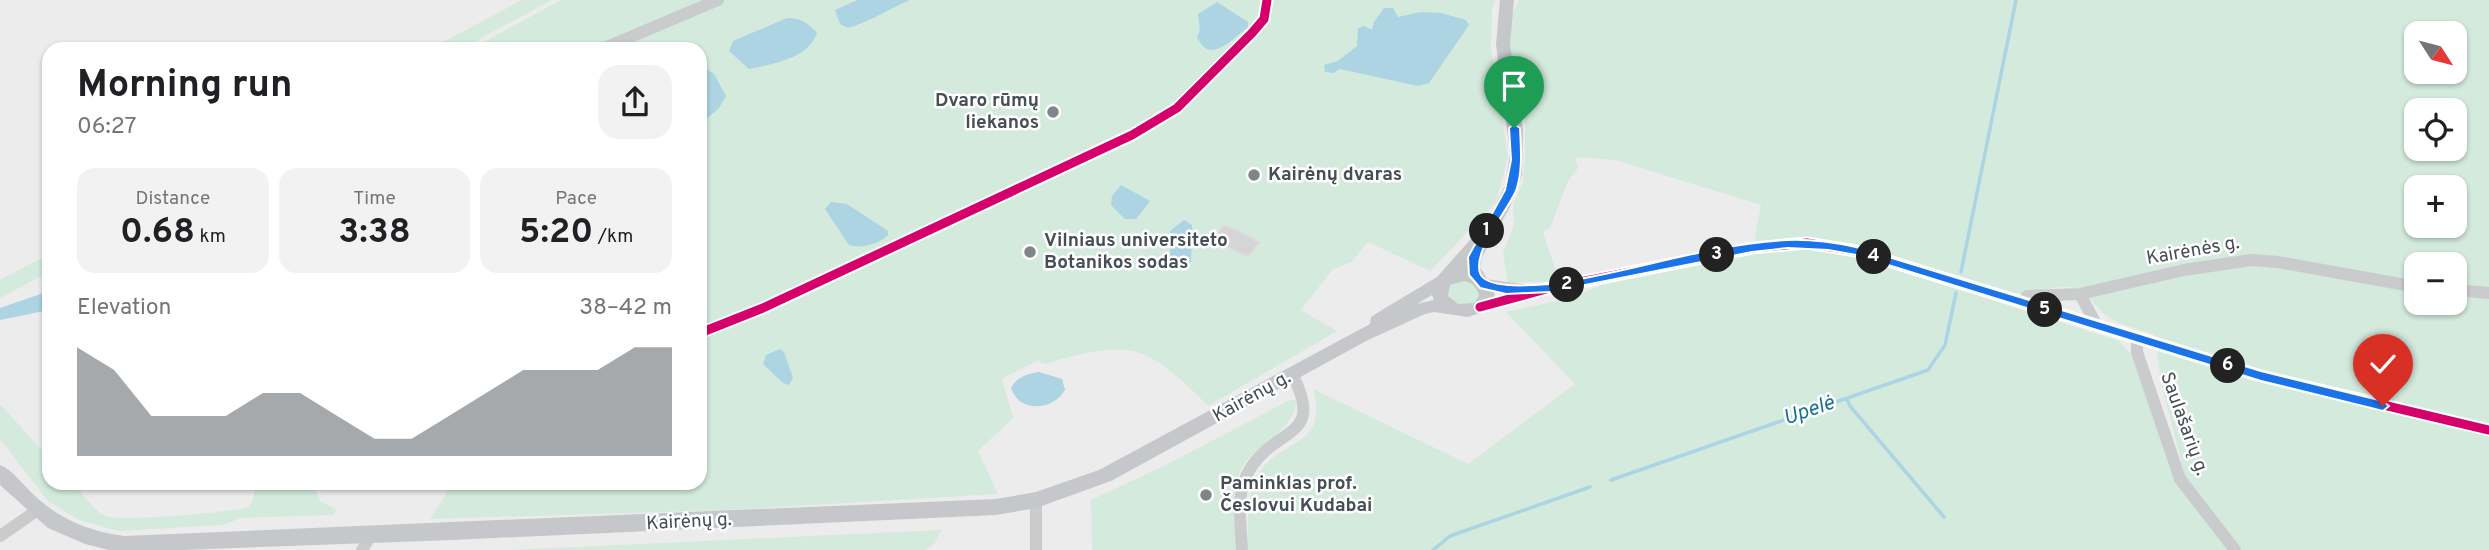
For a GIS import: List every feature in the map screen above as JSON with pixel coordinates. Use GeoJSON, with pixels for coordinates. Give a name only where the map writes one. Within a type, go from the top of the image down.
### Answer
{"type":"FeatureCollection","features":[{"type":"Feature","properties":{"kind":"main road"},"geometry":{"type":"LineString","coordinates":[[1490,226],[1443,281],[1439,293],[1441,299],[1451,308],[1466,312],[1480,307],[1487,297],[1472,267],[1474,257],[1511,190],[1517,160],[1502,48],[1501,30],[1507,0]]}},
{"type":"Feature","properties":{"kind":"main road"},"geometry":{"type":"LineString","coordinates":[[1443,281],[1448,277],[1464,275],[1481,283]]}},
{"type":"Feature","properties":{"kind":"main road","name":"Kairėnų g."},"geometry":{"type":"LineString","coordinates":[[1362,335],[1383,317],[1443,281]]}},
{"type":"Feature","properties":{"kind":"main road","name":"Kairėnų g."},"geometry":{"type":"LineString","coordinates":[[0,473],[36,511],[52,523],[79,536],[124,544],[367,542],[960,510],[1036,500],[1105,476],[1362,335],[1422,309],[1434,306],[1451,308]]}},
{"type":"Feature","properties":{"kind":"street"},"geometry":{"type":"LineString","coordinates":[[619,42],[718,0]]}},
{"type":"Feature","properties":{"kind":"street"},"geometry":{"type":"LineString","coordinates":[[707,330],[763,308],[1132,135],[1177,108],[1264,19],[1267,0]]}},
{"type":"Feature","properties":{"kind":"street"},"geometry":{"type":"LineString","coordinates":[[1480,307],[1550,288],[1752,248],[1807,243],[1856,251],[2261,376],[2489,430]]}},
{"type":"Feature","properties":{"kind":"street","name":"Kairėnės g."},"geometry":{"type":"LineString","coordinates":[[2022,302],[2027,296],[2080,294],[2184,270],[2251,260],[2278,262],[2404,285]]}},
{"type":"Feature","properties":{"kind":"street"},"geometry":{"type":"LineString","coordinates":[[1481,283],[1506,290],[1550,288]]}},
{"type":"Feature","properties":{"kind":"street"},"geometry":{"type":"LineString","coordinates":[[2467,291],[2489,293]]}},
{"type":"Feature","properties":{"kind":"street"},"geometry":{"type":"LineString","coordinates":[[2080,294],[2097,326]]}},
{"type":"Feature","properties":{"kind":"street","name":"Saulašarių g."},"geometry":{"type":"LineString","coordinates":[[2137,339],[2138,358],[2180,479],[2235,550]]}},
{"type":"Feature","properties":{"kind":"street"},"geometry":{"type":"LineString","coordinates":[[1242,550],[1241,492],[1247,473],[1259,457],[1295,430],[1305,411],[1303,391],[1292,374]]}},
{"type":"Feature","properties":{"kind":"street"},"geometry":{"type":"LineString","coordinates":[[1036,500],[1036,550]]}},
{"type":"Feature","properties":{"kind":"street"},"geometry":{"type":"LineString","coordinates":[[0,536],[36,511]]}},
{"type":"Feature","properties":{"kind":"green space"},"geometry":{"type":"Polygon","coordinates":[[[522,0],[552,0],[474,42],[443,42],[522,0]]]}},
{"type":"Feature","properties":{"kind":"green space"},"geometry":{"type":"Polygon","coordinates":[[[561,0],[710,0],[613,42],[484,42],[561,0]]]}},
{"type":"Feature","properties":{"kind":"green space","name":"Vilniaus universiteto Botanikos sodas"},"geometry":{"type":"Polygon","coordinates":[[[726,0],[1496,0],[1492,9],[1491,48],[1508,157],[1496,202],[1430,271],[1368,242],[1351,262],[1332,270],[1301,310],[1337,331],[1208,406],[1163,366],[1133,351],[1100,351],[1046,364],[1040,362],[1041,359],[1002,379],[1013,418],[978,451],[998,494],[727,510],[430,519],[449,490],[707,490],[707,42],[630,42],[726,0]]]}},
{"type":"Feature","properties":{"kind":"green space"},"geometry":{"type":"Polygon","coordinates":[[[1519,0],[2489,0],[2489,550],[1248,550],[1248,509],[1255,480],[1270,461],[1309,432],[1315,421],[1313,389],[1468,464],[1575,384],[1506,312],[1575,297],[1610,281],[1768,250],[1816,250],[1860,257],[2119,341],[2134,357],[2187,484],[2161,382],[2155,335],[2109,318],[2076,288],[2011,293],[1802,238],[1754,243],[1761,205],[1615,160],[1575,157],[1578,168],[1568,181],[1550,228],[1543,232],[1559,281],[1508,283],[1503,253],[1514,225],[1513,205],[1523,181],[1525,157],[1525,98],[1512,63],[1512,14],[1519,0]]]}},
{"type":"Feature","properties":{"kind":"green space"},"geometry":{"type":"Polygon","coordinates":[[[42,258],[42,276],[0,298],[0,280],[42,258]]]}},
{"type":"Feature","properties":{"kind":"green space"},"geometry":{"type":"Polygon","coordinates":[[[1465,280],[1474,283],[1481,294],[1476,304],[1458,305],[1448,297],[1449,286],[1465,280]]]}},
{"type":"Feature","properties":{"kind":"green space"},"geometry":{"type":"Polygon","coordinates":[[[1290,400],[1297,400],[1287,423],[1254,453],[1240,472],[1235,501],[1237,550],[1092,550],[1091,500],[1166,465],[1290,400]]]}},
{"type":"Feature","properties":{"kind":"green space"},"geometry":{"type":"Polygon","coordinates":[[[0,404],[42,450],[42,490],[79,490],[103,515],[129,518],[239,509],[250,507],[253,490],[315,490],[320,501],[337,510],[333,515],[241,518],[223,525],[119,531],[79,520],[48,501],[0,439],[0,404]]]}},
{"type":"Feature","properties":{"kind":"green space"},"geometry":{"type":"Polygon","coordinates":[[[942,530],[935,543],[926,550],[510,550],[942,530]]]}},
{"type":"Feature","properties":{"kind":"water"},"geometry":{"type":"Polygon","coordinates":[[[857,0],[910,0],[848,28],[840,24],[835,10],[857,0]]]}},
{"type":"Feature","properties":{"kind":"water"},"geometry":{"type":"Polygon","coordinates":[[[1217,2],[1248,22],[1248,27],[1227,44],[1209,50],[1197,38],[1200,30],[1198,14],[1217,2]]]}},
{"type":"Feature","properties":{"kind":"water"},"geometry":{"type":"Polygon","coordinates":[[[1384,8],[1393,8],[1398,17],[1421,12],[1441,13],[1466,20],[1469,25],[1429,83],[1418,86],[1340,69],[1333,73],[1325,72],[1324,65],[1338,61],[1357,46],[1358,28],[1364,26],[1372,30],[1384,8]]]}},
{"type":"Feature","properties":{"kind":"water"},"geometry":{"type":"Polygon","coordinates":[[[787,18],[804,22],[817,33],[806,49],[798,54],[749,69],[729,51],[733,41],[787,18]]]}},
{"type":"Feature","properties":{"kind":"water"},"geometry":{"type":"Polygon","coordinates":[[[707,70],[714,74],[726,96],[719,108],[707,119],[707,70]]]}},
{"type":"Feature","properties":{"kind":"water"},"geometry":{"type":"Polygon","coordinates":[[[1121,185],[1150,201],[1136,219],[1125,219],[1111,205],[1112,196],[1121,185]]]}},
{"type":"Feature","properties":{"kind":"water"},"geometry":{"type":"Polygon","coordinates":[[[831,202],[847,204],[888,231],[888,235],[870,245],[849,245],[825,209],[831,202]]]}},
{"type":"Feature","properties":{"kind":"water"},"geometry":{"type":"Polygon","coordinates":[[[1184,220],[1192,225],[1191,262],[1183,268],[1176,268],[1170,261],[1170,231],[1184,220]]]}},
{"type":"Feature","properties":{"kind":"water"},"geometry":{"type":"Polygon","coordinates":[[[42,293],[42,311],[0,320],[0,308],[42,293]]]}},
{"type":"Feature","properties":{"kind":"water"},"geometry":{"type":"Polygon","coordinates":[[[780,349],[784,352],[793,378],[789,385],[783,383],[763,364],[766,355],[780,349]]]}},
{"type":"Feature","properties":{"kind":"water"},"geometry":{"type":"Polygon","coordinates":[[[1039,372],[1062,379],[1065,390],[1060,397],[1045,405],[1028,405],[1021,402],[1011,388],[1023,377],[1039,372]]]}},
{"type":"Feature","properties":{"kind":"building"},"geometry":{"type":"Polygon","coordinates":[[[1224,225],[1260,242],[1248,257],[1212,240],[1224,225]]]}},
{"type":"Feature","properties":{"kind":"waterway","name":"Upelė"},"geometry":{"type":"LineString","coordinates":[[1961,272],[2016,0]]}},
{"type":"Feature","properties":{"kind":"waterway","name":"Upelė"},"geometry":{"type":"LineString","coordinates":[[1611,480],[1928,370],[1945,345],[1956,293]]}},
{"type":"Feature","properties":{"kind":"waterway"},"geometry":{"type":"LineString","coordinates":[[1847,399],[1850,406],[1944,517]]}},
{"type":"Feature","properties":{"kind":"waterway","name":"Upelė"},"geometry":{"type":"LineString","coordinates":[[1433,550],[1450,536],[1590,487]]}},
{"type":"Feature","properties":{"kind":"cycle path"},"geometry":{"type":"LineString","coordinates":[[707,330],[763,308],[1132,135],[1177,108],[1264,19],[1267,0]]}},
{"type":"Feature","properties":{"kind":"cycle path"},"geometry":{"type":"LineString","coordinates":[[1480,307],[1550,288],[1752,248],[1807,243],[1856,251],[2261,376],[2489,430]]}},
{"type":"Feature","properties":{"kind":"place","name":"Dvaro rūmų liekanos"},"geometry":{"type":"Point","coordinates":[1053,112]}},
{"type":"Feature","properties":{"kind":"place","name":"Kairėnų dvaras"},"geometry":{"type":"Point","coordinates":[1254,175]}},
{"type":"Feature","properties":{"kind":"place","name":"Vilniaus universiteto Botanikos sodas"},"geometry":{"type":"Point","coordinates":[1030,252]}},
{"type":"Feature","properties":{"kind":"place","name":"Paminklas prof. Česlovui Kudabai"},"geometry":{"type":"Point","coordinates":[1206,495]}},
{"type":"Feature","properties":{"kind":"route"},"geometry":{"type":"LineString","coordinates":[[1514,128],[1517,160],[1511,190],[1474,257],[1472,267],[1478,280],[1484,285],[1506,290],[1550,288],[1752,248],[1807,243],[1856,251],[2261,376],[2383,406]]}}]}
